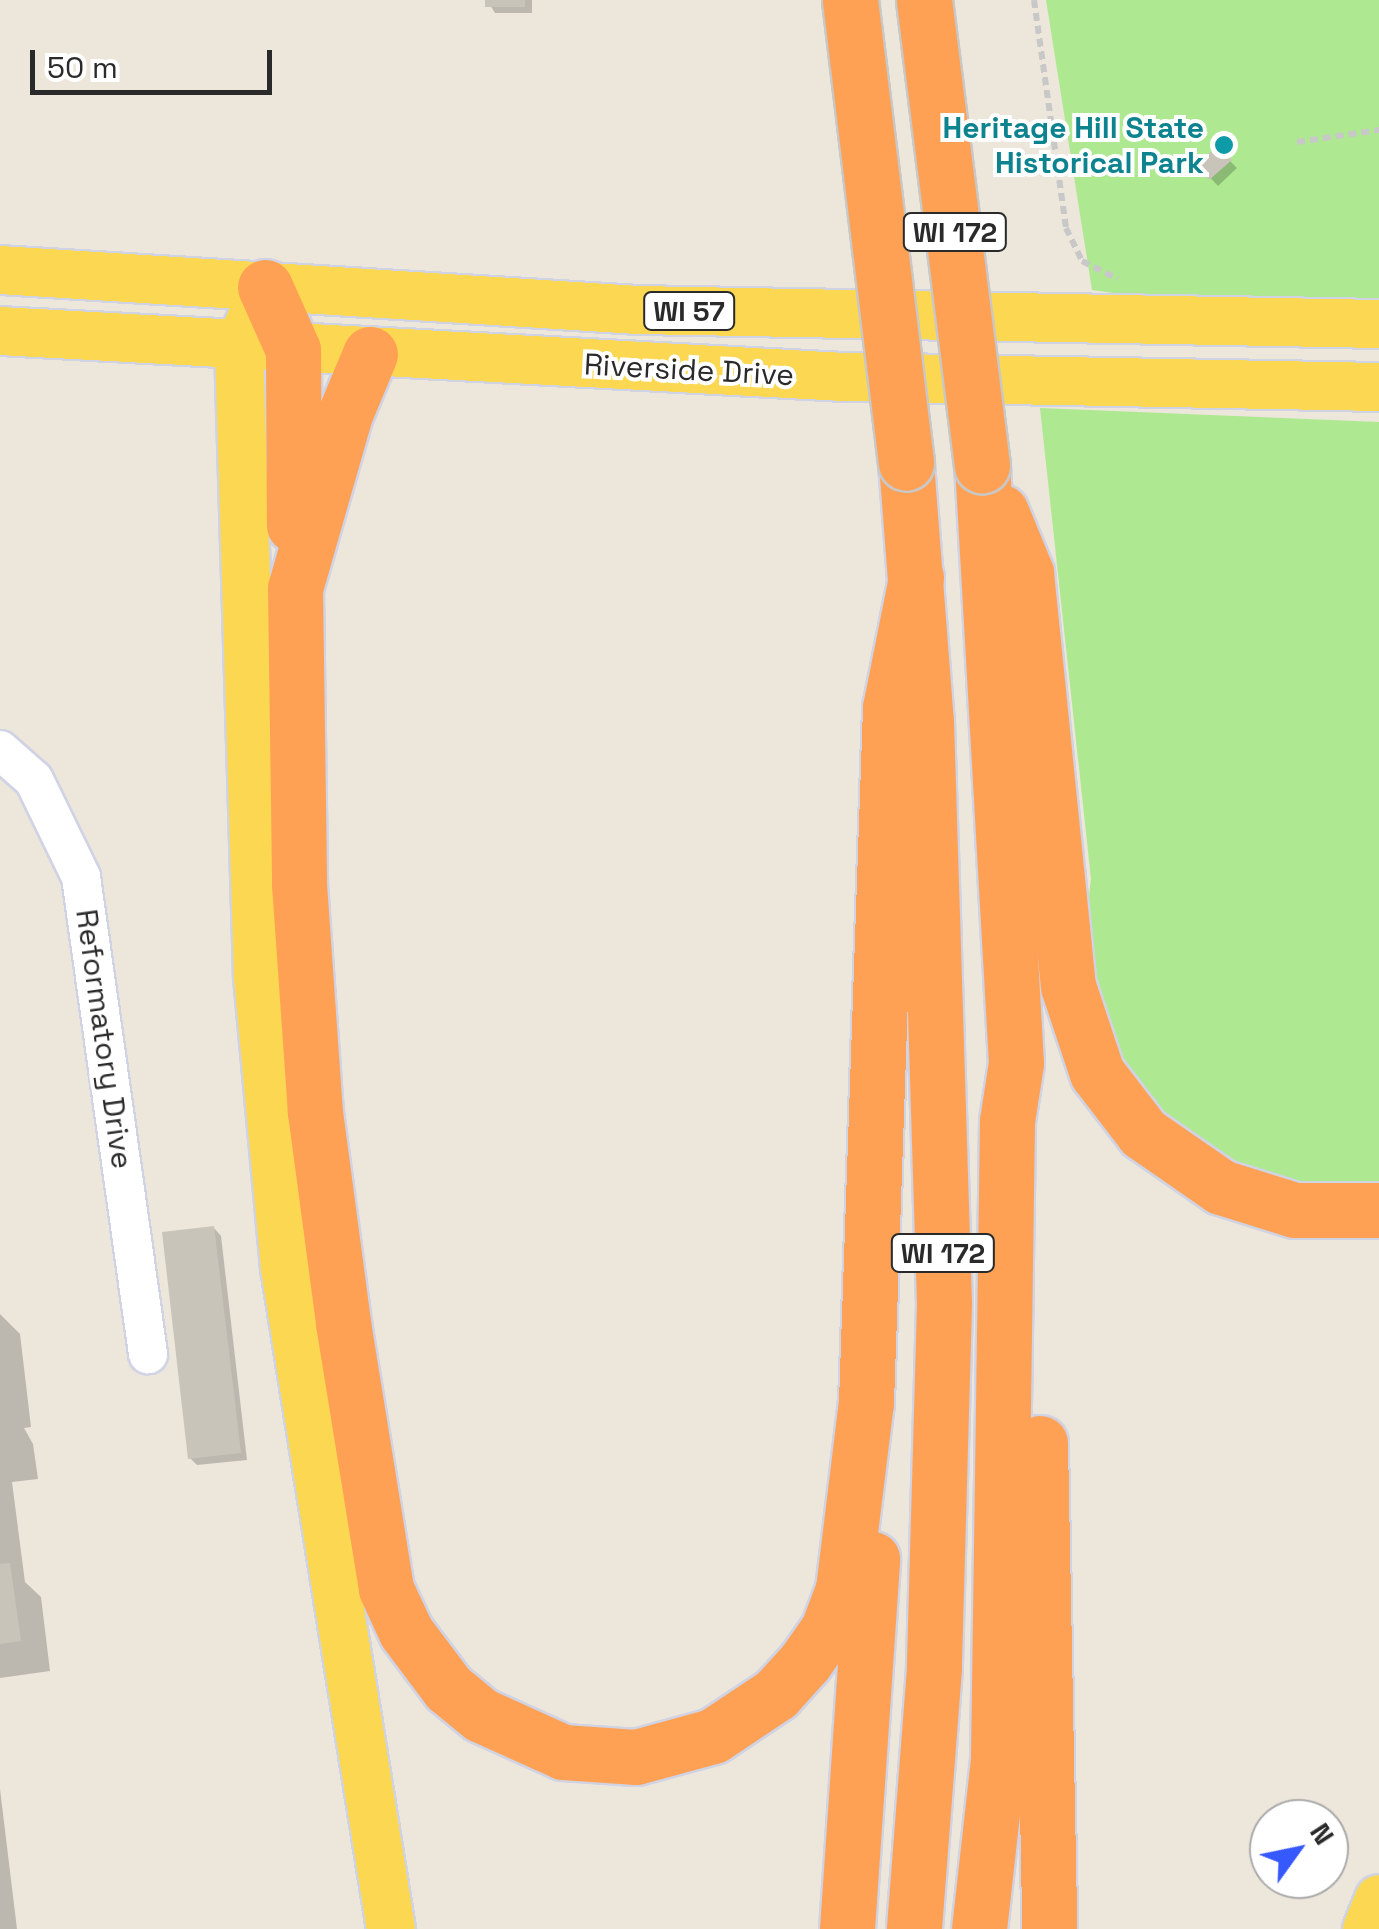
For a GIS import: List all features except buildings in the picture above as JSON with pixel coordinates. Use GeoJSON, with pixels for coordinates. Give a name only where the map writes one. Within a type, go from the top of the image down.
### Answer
{"type":"FeatureCollection","features":[{"type":"Feature","properties":{"kind":"highway","name":"WI 172"},"geometry":{"type":"LineString","coordinates":[[850,0],[906,463],[916,578],[944,1304],[934,1668],[914,1929]]}},
{"type":"Feature","properties":{"kind":"highway","name":"WI 172"},"geometry":{"type":"LineString","coordinates":[[924,0],[982,465],[1016,1063],[1008,1121],[998,1759],[979,1929]]}},
{"type":"Feature","properties":{"kind":"highway"},"geometry":{"type":"LineString","coordinates":[[264,287],[293,350],[298,884],[315,1112],[380,1557],[394,1608],[423,1660],[480,1714],[563,1752],[636,1757],[714,1736],[776,1694],[828,1629],[843,1589],[866,1402],[890,708],[916,578]]}},
{"type":"Feature","properties":{"kind":"highway"},"geometry":{"type":"LineString","coordinates":[[295,588],[344,414],[370,354]]}},
{"type":"Feature","properties":{"kind":"highway"},"geometry":{"type":"LineString","coordinates":[[982,465],[1026,573],[1068,986],[1096,1074],[1143,1133],[1221,1187],[1295,1210],[1379,1210]]}},
{"type":"Feature","properties":{"kind":"highway"},"geometry":{"type":"LineString","coordinates":[[1016,1063],[1034,1125],[1049,1929]]}},
{"type":"Feature","properties":{"kind":"highway"},"geometry":{"type":"LineString","coordinates":[[847,1929],[875,1494],[866,1402]]}},
{"type":"Feature","properties":{"kind":"main road","name":"Riverside Drive"},"geometry":{"type":"LineString","coordinates":[[0,270],[638,310],[1379,324]]}},
{"type":"Feature","properties":{"kind":"main road"},"geometry":{"type":"LineString","coordinates":[[264,287],[239,346],[250,830],[270,1128],[307,1416],[391,1929]]}},
{"type":"Feature","properties":{"kind":"main road","name":"Riverside Drive"},"geometry":{"type":"LineString","coordinates":[[0,331],[293,350],[845,377],[1379,387]]}},
{"type":"Feature","properties":{"kind":"main road"},"geometry":{"type":"LineString","coordinates":[[1367,1929],[1379,1899]]}},
{"type":"Feature","properties":{"kind":"street","name":"Reformatory Drive"},"geometry":{"type":"LineString","coordinates":[[0,750],[34,780],[81,876],[148,1354]]}},
{"type":"Feature","properties":{"kind":"path"},"geometry":{"type":"LineString","coordinates":[[1034,0],[1060,198],[1072,248],[1100,272],[1138,280]]}},
{"type":"Feature","properties":{"kind":"path"},"geometry":{"type":"LineString","coordinates":[[1297,142],[1379,130]]}},
{"type":"Feature","properties":{"kind":"green space","name":"Heritage Hill State Historical Park"},"geometry":{"type":"Polygon","coordinates":[[[1046,0],[1379,0],[1379,331],[1092,290],[1046,0]]]}},
{"type":"Feature","properties":{"kind":"green space"},"geometry":{"type":"Polygon","coordinates":[[[1040,408],[1379,422],[1379,1189],[1291,1193],[1203,1161],[1130,1094],[1083,947],[1091,879],[1040,408]]]}},
{"type":"Feature","properties":{"kind":"place","name":"Heritage Hill State Historical Park"},"geometry":{"type":"Point","coordinates":[1224,145]}}]}
